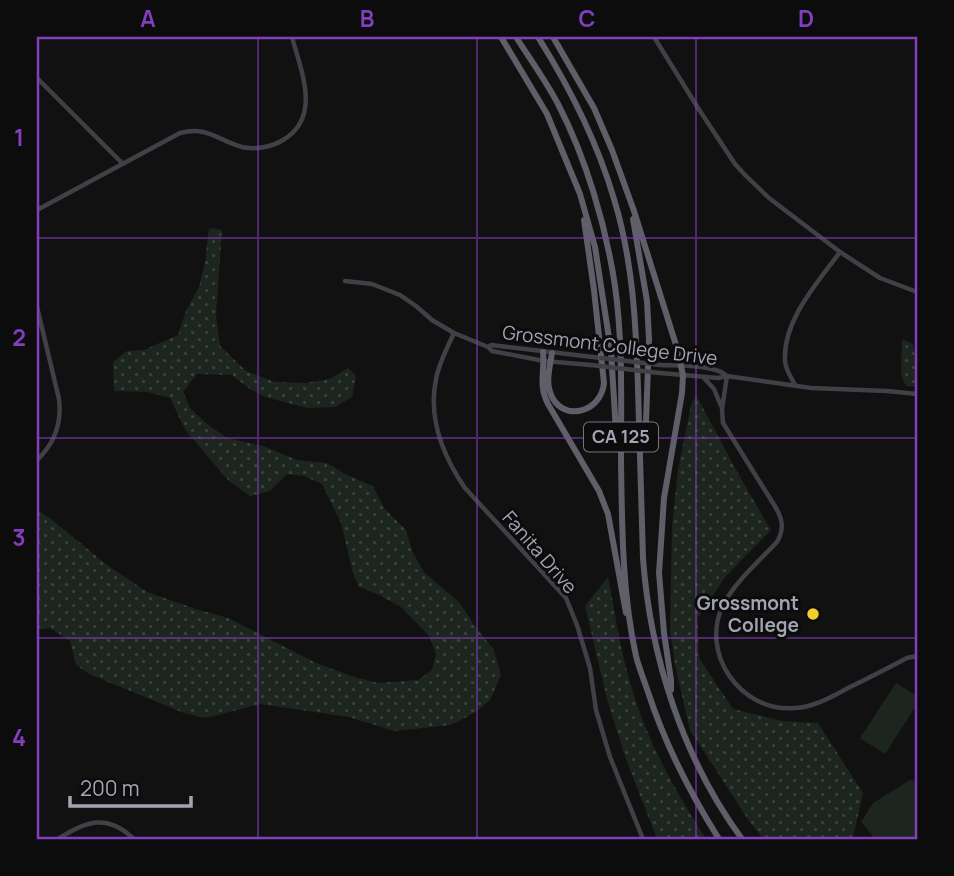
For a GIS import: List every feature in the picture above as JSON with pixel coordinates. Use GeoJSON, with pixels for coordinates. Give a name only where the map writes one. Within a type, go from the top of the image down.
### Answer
{"type":"FeatureCollection","features":[{"type":"Feature","properties":{"kind":"highway"},"geometry":{"type":"LineString","coordinates":[[501,37],[547,114],[580,194],[595,247],[609,327],[621,481]]}},
{"type":"Feature","properties":{"kind":"highway","name":"CA 125"},"geometry":{"type":"LineString","coordinates":[[516,37],[558,103],[582,158],[605,234],[615,287],[618,324],[626,592],[633,642],[657,718],[676,763],[700,810],[719,839]]}},
{"type":"Feature","properties":{"kind":"highway","name":"CA 125"},"geometry":{"type":"LineString","coordinates":[[538,37],[582,113],[598,152],[625,244],[634,295],[645,590],[659,656],[671,699],[694,758],[714,797],[742,839]]}},
{"type":"Feature","properties":{"kind":"highway"},"geometry":{"type":"LineString","coordinates":[[553,37],[594,108],[612,150],[676,345],[683,375],[664,498],[659,573],[671,699]]}},
{"type":"Feature","properties":{"kind":"highway"},"geometry":{"type":"LineString","coordinates":[[626,188],[647,301],[649,339],[646,422],[640,435]]}},
{"type":"Feature","properties":{"kind":"highway"},"geometry":{"type":"LineString","coordinates":[[543,352],[547,361],[548,387],[558,405],[579,411],[598,401],[604,383],[580,194]]}},
{"type":"Feature","properties":{"kind":"highway"},"geometry":{"type":"LineString","coordinates":[[552,353],[541,384],[544,397],[592,477],[608,514],[622,600],[633,642]]}},
{"type":"Feature","properties":{"kind":"street"},"geometry":{"type":"LineString","coordinates":[[37,210],[180,133],[202,131],[243,147],[254,148],[279,143],[292,134],[302,121],[307,107],[292,37]]}},
{"type":"Feature","properties":{"kind":"street"},"geometry":{"type":"LineString","coordinates":[[654,37],[735,164],[769,198],[840,252],[880,278],[917,292]]}},
{"type":"Feature","properties":{"kind":"street"},"geometry":{"type":"LineString","coordinates":[[37,78],[123,164]]}},
{"type":"Feature","properties":{"kind":"street"},"geometry":{"type":"LineString","coordinates":[[795,385],[786,369],[789,335],[796,315],[809,293],[840,252]]}},
{"type":"Feature","properties":{"kind":"street","name":"Grossmont College Drive"},"geometry":{"type":"LineString","coordinates":[[345,281],[372,284],[400,295],[432,320],[492,351],[547,361],[718,379],[727,376],[795,385],[917,394]]}},
{"type":"Feature","properties":{"kind":"street"},"geometry":{"type":"LineString","coordinates":[[37,307],[60,410],[54,436],[46,451],[37,460]]}},
{"type":"Feature","properties":{"kind":"street","name":"Fanita Drive"},"geometry":{"type":"LineString","coordinates":[[454,333],[436,376],[433,397],[443,447],[465,488],[566,598],[590,667],[596,710],[610,757],[643,839]]}},
{"type":"Feature","properties":{"kind":"street","name":"Grossmont College Drive"},"geometry":{"type":"LineString","coordinates":[[488,347],[491,345],[722,371],[727,376]]}},
{"type":"Feature","properties":{"kind":"street","name":"Grossmont College Drive"},"geometry":{"type":"LineString","coordinates":[[727,376],[722,409],[723,423],[776,508],[782,522],[782,534],[732,591],[722,609],[718,624],[717,650],[726,671],[737,687],[759,703],[783,709],[798,708],[819,702],[907,658],[917,656]]}},
{"type":"Feature","properties":{"kind":"street"},"geometry":{"type":"LineString","coordinates":[[704,377],[722,409]]}},
{"type":"Feature","properties":{"kind":"street"},"geometry":{"type":"LineString","coordinates":[[58,839],[82,825],[97,822],[117,826],[134,839]]}},
{"type":"Feature","properties":{"kind":"shaded area"},"geometry":{"type":"Polygon","coordinates":[[[209,228],[222,230],[216,315],[220,346],[246,371],[275,382],[305,383],[330,379],[348,368],[356,375],[352,397],[335,407],[307,408],[265,397],[232,375],[197,374],[183,392],[190,408],[227,438],[263,446],[297,460],[327,463],[373,486],[384,508],[406,530],[413,553],[424,572],[460,603],[494,650],[501,675],[490,700],[476,712],[451,725],[394,731],[349,717],[260,704],[206,718],[184,713],[89,674],[76,665],[70,641],[50,628],[37,630],[37,510],[107,565],[147,592],[228,618],[314,662],[378,683],[418,680],[432,670],[436,654],[430,637],[401,607],[359,587],[341,523],[322,484],[304,476],[287,474],[270,491],[250,496],[228,480],[186,431],[170,398],[148,392],[114,391],[113,362],[127,351],[144,350],[178,335],[186,311],[199,287],[209,228]]]}},
{"type":"Feature","properties":{"kind":"shaded area"},"geometry":{"type":"Polygon","coordinates":[[[902,339],[913,344],[917,387],[906,386],[901,375],[902,339]]]}},
{"type":"Feature","properties":{"kind":"shaded area"},"geometry":{"type":"Polygon","coordinates":[[[696,395],[771,530],[725,577],[698,618],[699,658],[733,709],[782,721],[818,723],[863,793],[853,838],[855,839],[763,839],[690,730],[670,631],[672,526],[678,470],[691,405],[696,395]]]}},
{"type":"Feature","properties":{"kind":"shaded area"},"geometry":{"type":"Polygon","coordinates":[[[608,577],[635,700],[672,781],[706,839],[657,839],[627,762],[608,703],[585,606],[608,577]]]}},
{"type":"Feature","properties":{"kind":"shaded area"},"geometry":{"type":"Polygon","coordinates":[[[896,683],[917,696],[917,704],[885,754],[860,738],[896,683]]]}},
{"type":"Feature","properties":{"kind":"shaded area"},"geometry":{"type":"Polygon","coordinates":[[[910,780],[917,781],[917,839],[875,839],[861,822],[873,803],[910,780]]]}},
{"type":"Feature","properties":{"kind":"place","name":"Grossmont College"},"geometry":{"type":"Point","coordinates":[813,614]}}]}
